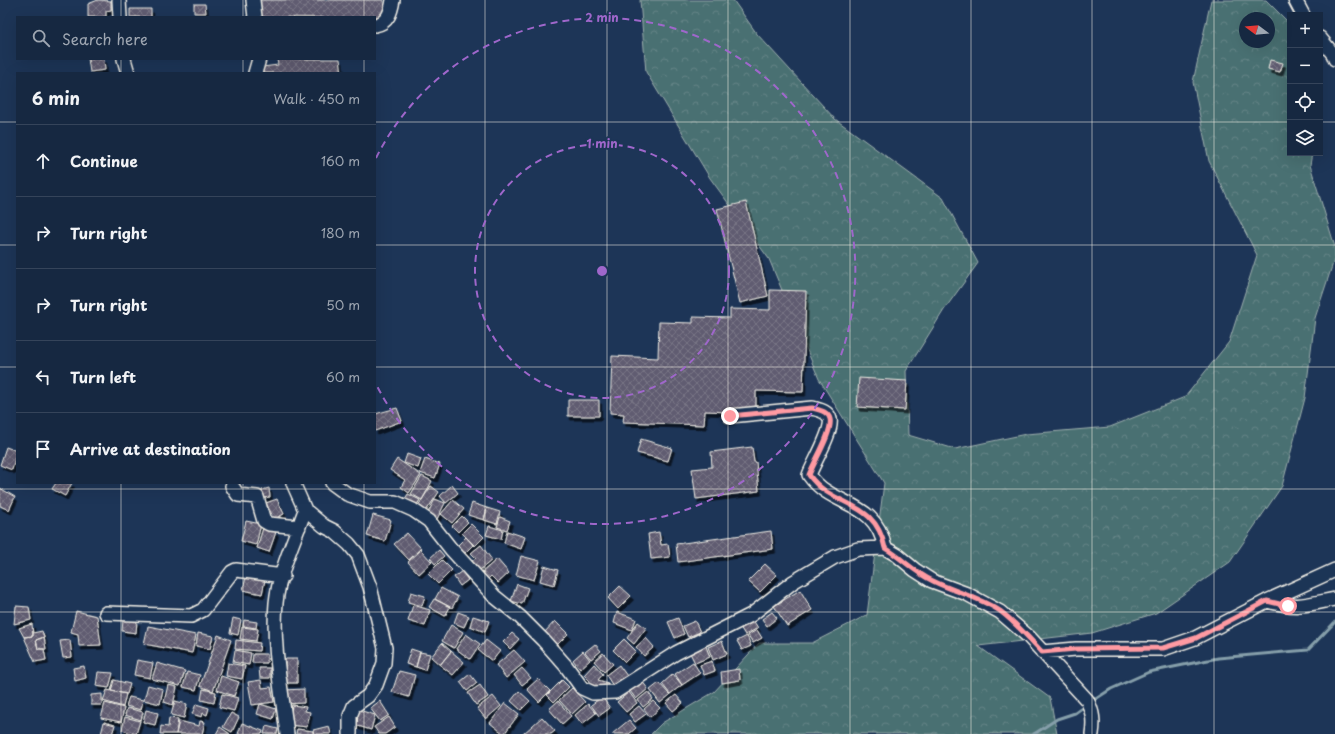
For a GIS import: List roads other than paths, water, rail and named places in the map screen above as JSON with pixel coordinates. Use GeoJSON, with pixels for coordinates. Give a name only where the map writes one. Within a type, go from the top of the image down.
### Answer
{"type":"FeatureCollection","features":[{"type":"Feature","properties":{"kind":"street"},"geometry":{"type":"LineString","coordinates":[[119,0],[120,16]]}},
{"type":"Feature","properties":{"kind":"street"},"geometry":{"type":"LineString","coordinates":[[253,0],[255,16]]}},
{"type":"Feature","properties":{"kind":"street"},"geometry":{"type":"LineString","coordinates":[[376,25],[385,21],[392,9],[393,0]]}},
{"type":"Feature","properties":{"kind":"street"},"geometry":{"type":"LineString","coordinates":[[1295,0],[1301,12]]}},
{"type":"Feature","properties":{"kind":"street"},"geometry":{"type":"LineString","coordinates":[[1323,41],[1334,54]]}},
{"type":"Feature","properties":{"kind":"street"},"geometry":{"type":"LineString","coordinates":[[124,60],[128,72]]}},
{"type":"Feature","properties":{"kind":"street"},"geometry":{"type":"LineString","coordinates":[[255,72],[259,60]]}},
{"type":"Feature","properties":{"kind":"street"},"geometry":{"type":"LineString","coordinates":[[730,416],[812,408],[825,412],[830,419],[829,430],[809,475],[815,484],[863,511],[876,523],[882,535],[885,548]]}},
{"type":"Feature","properties":{"kind":"street"},"geometry":{"type":"LineString","coordinates":[[293,484],[306,510],[324,526],[344,540],[358,555],[370,587],[385,648],[384,663],[376,685],[368,696],[354,706],[350,716],[350,734]]}},
{"type":"Feature","properties":{"kind":"street"},"geometry":{"type":"LineString","coordinates":[[333,484],[347,494],[370,502],[395,502],[412,510],[429,521],[451,549],[494,596],[520,617],[543,640],[566,666],[582,688],[593,693],[616,692],[676,653],[751,615],[793,582],[836,557],[858,549],[885,548],[932,581],[967,594],[1000,612],[1029,637],[1090,706],[1094,722],[1092,734]]}},
{"type":"Feature","properties":{"kind":"street"},"geometry":{"type":"LineString","coordinates":[[232,486],[238,495],[257,497],[264,521],[268,524],[299,527]]}},
{"type":"Feature","properties":{"kind":"street"},"geometry":{"type":"LineString","coordinates":[[287,734],[276,659],[276,603],[283,576],[306,510]]}},
{"type":"Feature","properties":{"kind":"street"},"geometry":{"type":"LineString","coordinates":[[106,613],[191,616],[203,610],[227,576],[236,570],[283,576]]}},
{"type":"Feature","properties":{"kind":"street"},"geometry":{"type":"LineString","coordinates":[[1042,652],[1076,649],[1163,648],[1196,638],[1267,601],[1335,570]]}},
{"type":"Feature","properties":{"kind":"street"},"geometry":{"type":"LineString","coordinates":[[1267,601],[1288,606],[1302,606],[1335,599]]}},
{"type":"Feature","properties":{"kind":"waterway"},"geometry":{"type":"LineString","coordinates":[[1091,702],[1111,689],[1149,672],[1218,658],[1308,650],[1335,622]]}},
{"type":"Feature","properties":{"kind":"waterway"},"geometry":{"type":"LineString","coordinates":[[1034,734],[1057,719],[1075,713],[1086,705]]}}]}
